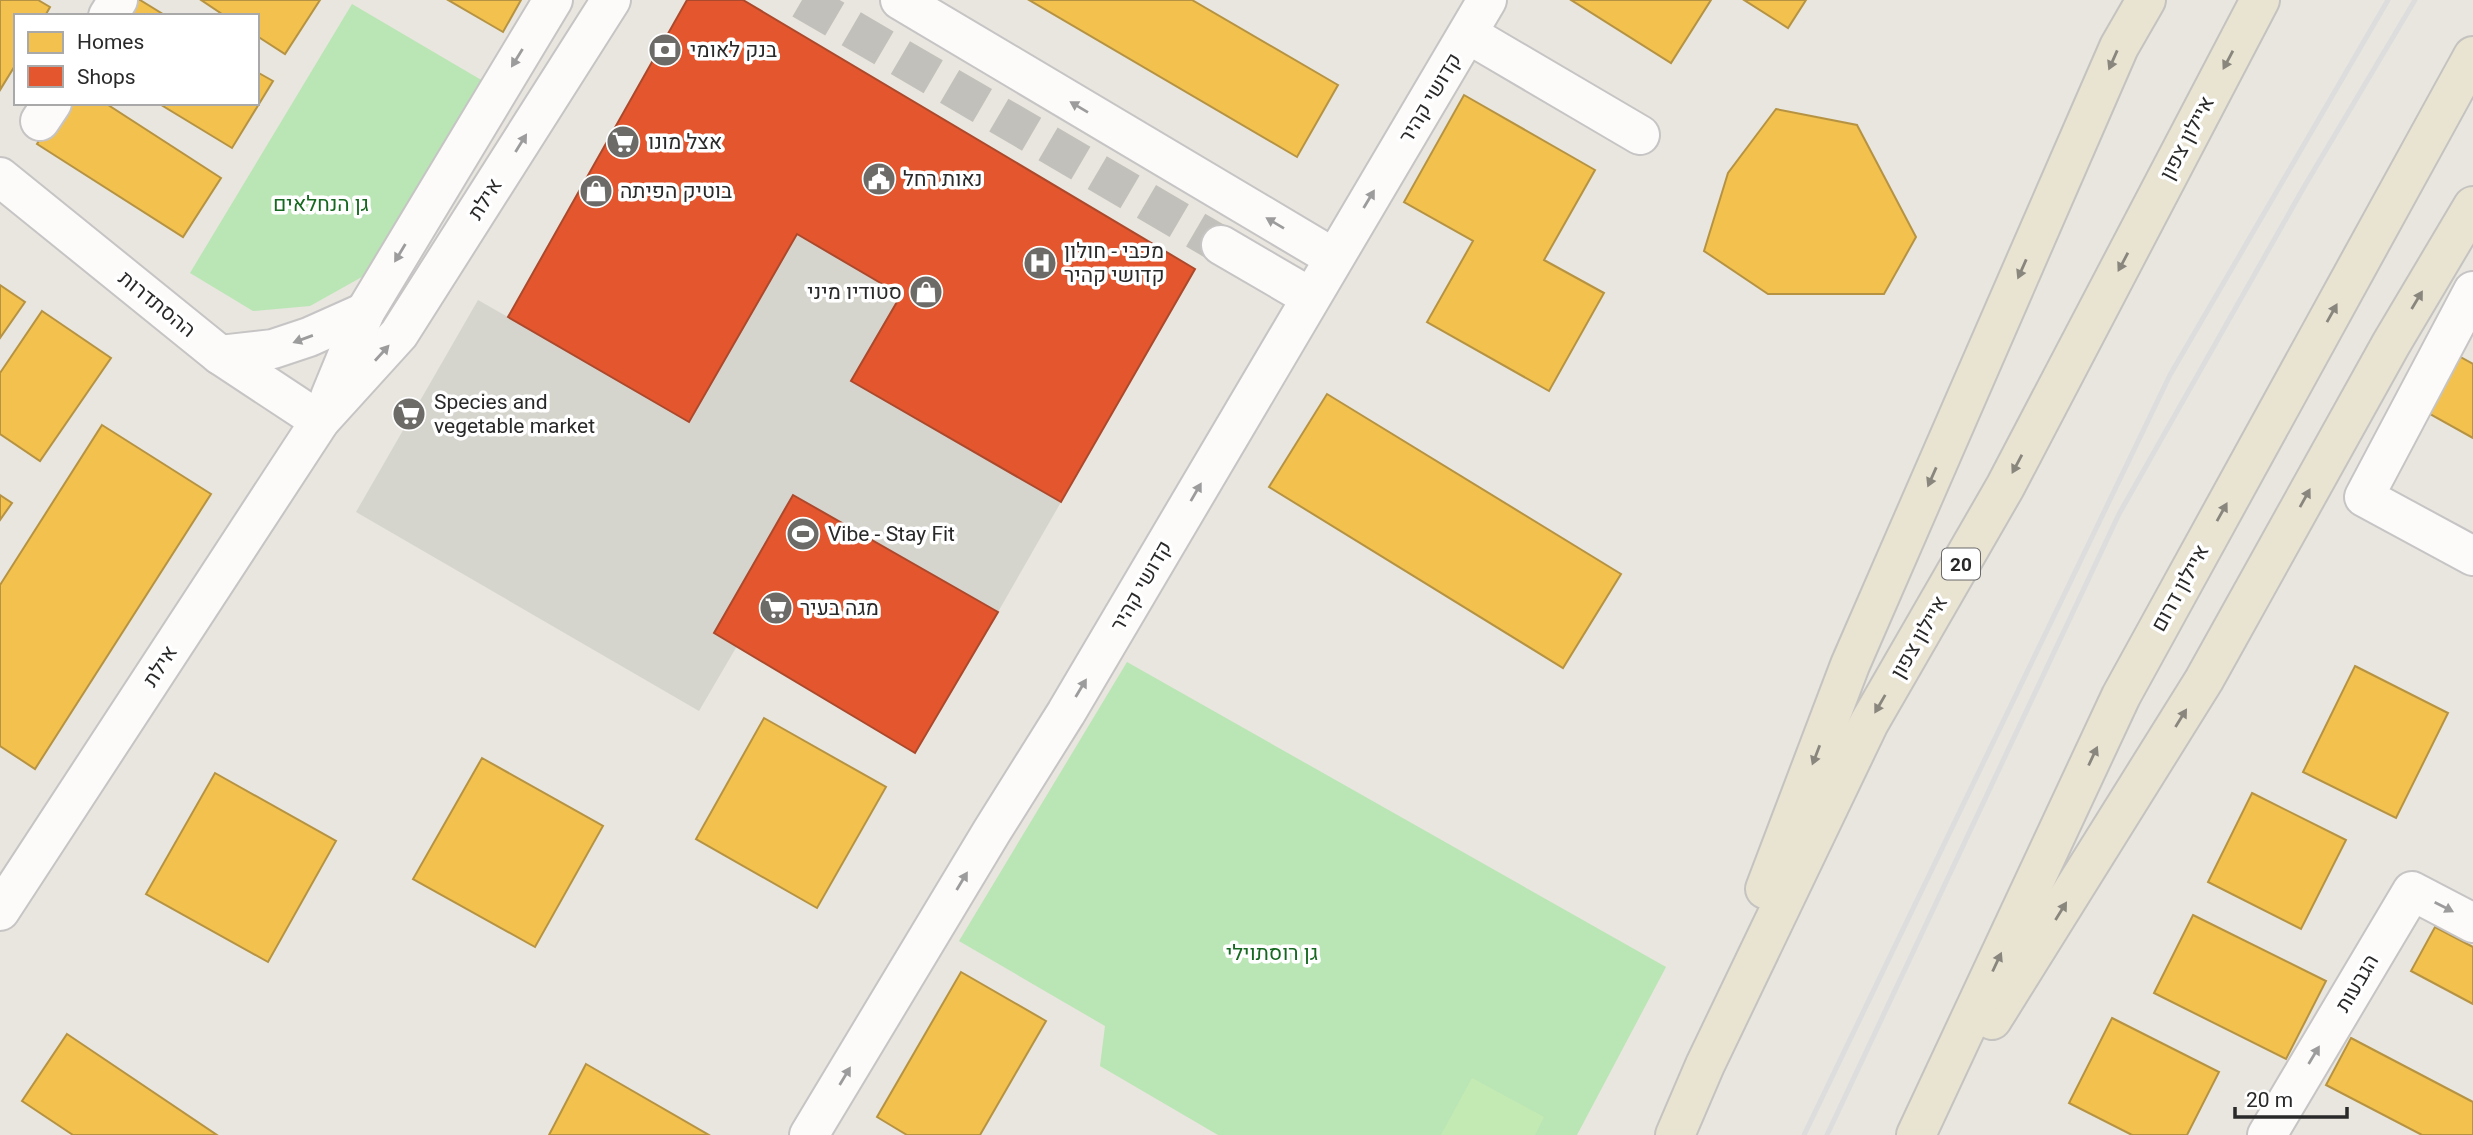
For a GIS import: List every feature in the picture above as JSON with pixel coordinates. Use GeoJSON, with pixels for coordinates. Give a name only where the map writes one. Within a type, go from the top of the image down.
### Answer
{"type":"FeatureCollection","features":[{"type":"Feature","properties":{"kind":"highway"},"geometry":{"type":"LineString","coordinates":[[1673,1135],[1850,665],[2119,47],[2146,0]]}},
{"type":"Feature","properties":{"kind":"highway","name":"איילון צפון"},"geometry":{"type":"LineString","coordinates":[[1673,1135],[1869,723],[2005,487],[2260,0]]}},
{"type":"Feature","properties":{"kind":"highway","name":"איילון דרום"},"geometry":{"type":"LineString","coordinates":[[1918,1135],[2121,696],[2473,57]]}},
{"type":"Feature","properties":{"kind":"highway"},"geometry":{"type":"LineString","coordinates":[[1918,1135],[2204,680],[2390,344],[2473,206]]}},
{"type":"Feature","properties":{"kind":"street","name":"אילת"},"geometry":{"type":"LineString","coordinates":[[320,421],[365,312],[553,0]]}},
{"type":"Feature","properties":{"kind":"street","name":"אילת"},"geometry":{"type":"LineString","coordinates":[[0,911],[320,421],[399,334],[611,0]]}},
{"type":"Feature","properties":{"kind":"street"},"geometry":{"type":"LineString","coordinates":[[900,0],[1334,258]]}},
{"type":"Feature","properties":{"kind":"street","name":"קדושי קהיר"},"geometry":{"type":"LineString","coordinates":[[809,1135],[1066,713],[1486,0]]}},
{"type":"Feature","properties":{"kind":"street","name":"קדושי קהיר"},"geometry":{"type":"LineString","coordinates":[[1468,34],[1640,135]]}},
{"type":"Feature","properties":{"kind":"street","name":"ההסתדרות"},"geometry":{"type":"LineString","coordinates":[[0,177],[220,355],[320,421]]}},
{"type":"Feature","properties":{"kind":"street"},"geometry":{"type":"LineString","coordinates":[[1221,245],[1310,297]]}},
{"type":"Feature","properties":{"kind":"street"},"geometry":{"type":"LineString","coordinates":[[2473,291],[2364,497],[2473,556]]}},
{"type":"Feature","properties":{"kind":"street"},"geometry":{"type":"LineString","coordinates":[[220,355],[273,349],[309,337],[365,312]]}},
{"type":"Feature","properties":{"kind":"street","name":"הגבעות"},"geometry":{"type":"LineString","coordinates":[[2267,1135],[2412,891],[2473,922]]}},
{"type":"Feature","properties":{"kind":"green space","name":"גן הנחלאים"},"geometry":{"type":"Polygon","coordinates":[[[352,4],[483,81],[369,273],[310,306],[253,311],[190,273],[352,4]]]}},
{"type":"Feature","properties":{"kind":"green space","name":"גן רוסתוילי"},"geometry":{"type":"Polygon","coordinates":[[[1127,662],[1666,967],[1577,1135],[1218,1135],[1100,1066],[1105,1026],[959,941],[1127,662]]]}},
{"type":"Feature","properties":{"kind":"green space"},"geometry":{"type":"Polygon","coordinates":[[[1472,1078],[1544,1117],[1535,1135],[1441,1135],[1472,1078]]]}},
{"type":"Feature","properties":{"kind":"shaded area"},"geometry":{"type":"Polygon","coordinates":[[[797,234],[901,295],[851,381],[1061,502],[998,612],[793,495],[714,633],[737,646],[699,711],[356,512],[478,300],[689,421],[797,234]]]}},
{"type":"Feature","properties":{"kind":"building: Homes"},"geometry":{"type":"Polygon","coordinates":[[[0,0],[38,0],[50,7],[46,14],[14,14],[14,67],[0,90],[0,0]]]}},
{"type":"Feature","properties":{"kind":"building: Homes"},"geometry":{"type":"Polygon","coordinates":[[[137,0],[140,0],[163,14],[128,14],[137,0]]]}},
{"type":"Feature","properties":{"kind":"building: Homes"},"geometry":{"type":"Polygon","coordinates":[[[201,0],[320,0],[285,54],[259,37],[259,14],[222,14],[201,0]]]}},
{"type":"Feature","properties":{"kind":"building: Homes"},"geometry":{"type":"Polygon","coordinates":[[[448,0],[521,0],[503,32],[448,0]]]}},
{"type":"Feature","properties":{"kind":"building: Homes"},"geometry":{"type":"Polygon","coordinates":[[[1029,0],[1192,0],[1338,85],[1297,157],[1029,0]]]}},
{"type":"Feature","properties":{"kind":"building: Homes"},"geometry":{"type":"Polygon","coordinates":[[[1571,0],[1711,0],[1671,63],[1571,0]]]}},
{"type":"Feature","properties":{"kind":"building: Homes"},"geometry":{"type":"Polygon","coordinates":[[[1744,0],[1806,0],[1788,28],[1744,0]]]}},
{"type":"Feature","properties":{"kind":"building: Homes"},"geometry":{"type":"Polygon","coordinates":[[[259,73],[273,81],[259,104],[259,73]]]}},
{"type":"Feature","properties":{"kind":"building: Homes"},"geometry":{"type":"Polygon","coordinates":[[[1464,95],[1595,170],[1544,260],[1604,293],[1549,391],[1427,322],[1473,241],[1404,202],[1464,95]]]}},
{"type":"Feature","properties":{"kind":"building: Homes"},"geometry":{"type":"Polygon","coordinates":[[[62,105],[108,105],[221,178],[183,237],[37,144],[62,105]]]}},
{"type":"Feature","properties":{"kind":"building: Homes"},"geometry":{"type":"Polygon","coordinates":[[[161,105],[258,105],[232,148],[161,105]]]}},
{"type":"Feature","properties":{"kind":"building: Homes"},"geometry":{"type":"Polygon","coordinates":[[[1776,109],[1857,125],[1916,237],[1884,294],[1768,294],[1704,251],[1728,173],[1776,109]]]}},
{"type":"Feature","properties":{"kind":"building: Homes"},"geometry":{"type":"Polygon","coordinates":[[[0,285],[25,302],[0,338],[0,285]]]}},
{"type":"Feature","properties":{"kind":"building: Homes"},"geometry":{"type":"Polygon","coordinates":[[[42,311],[111,358],[40,461],[0,434],[0,373],[42,311]]]}},
{"type":"Feature","properties":{"kind":"building: Homes"},"geometry":{"type":"Polygon","coordinates":[[[2455,354],[2473,364],[2473,438],[2423,410],[2455,354]]]}},
{"type":"Feature","properties":{"kind":"building: Homes"},"geometry":{"type":"Polygon","coordinates":[[[1327,394],[1621,574],[1563,668],[1269,487],[1327,394]]]}},
{"type":"Feature","properties":{"kind":"building: Homes"},"geometry":{"type":"Polygon","coordinates":[[[102,425],[211,494],[35,769],[0,746],[0,585],[102,425]]]}},
{"type":"Feature","properties":{"kind":"building: Homes"},"geometry":{"type":"Polygon","coordinates":[[[0,495],[12,503],[0,520],[0,495]]]}},
{"type":"Feature","properties":{"kind":"building: Homes"},"geometry":{"type":"Polygon","coordinates":[[[2355,666],[2448,713],[2396,818],[2303,772],[2355,666]]]}},
{"type":"Feature","properties":{"kind":"building: Homes"},"geometry":{"type":"Polygon","coordinates":[[[764,718],[886,787],[817,908],[696,839],[764,718]]]}},
{"type":"Feature","properties":{"kind":"building: Homes"},"geometry":{"type":"Polygon","coordinates":[[[482,758],[603,826],[535,947],[413,879],[482,758]]]}},
{"type":"Feature","properties":{"kind":"building: Homes"},"geometry":{"type":"Polygon","coordinates":[[[215,773],[336,841],[268,962],[146,894],[215,773]]]}},
{"type":"Feature","properties":{"kind":"building: Homes"},"geometry":{"type":"Polygon","coordinates":[[[2252,793],[2346,840],[2301,929],[2208,882],[2252,793]]]}},
{"type":"Feature","properties":{"kind":"building: Homes"},"geometry":{"type":"Polygon","coordinates":[[[2193,915],[2326,981],[2286,1059],[2154,993],[2193,915]]]}},
{"type":"Feature","properties":{"kind":"building: Homes"},"geometry":{"type":"Polygon","coordinates":[[[2435,927],[2473,947],[2473,1004],[2411,971],[2435,927]]]}},
{"type":"Feature","properties":{"kind":"building: Homes"},"geometry":{"type":"Polygon","coordinates":[[[961,972],[1046,1021],[980,1135],[907,1135],[877,1117],[961,972]]]}},
{"type":"Feature","properties":{"kind":"building: Homes"},"geometry":{"type":"Polygon","coordinates":[[[2112,1018],[2219,1072],[2187,1135],[2132,1135],[2069,1103],[2112,1018]]]}},
{"type":"Feature","properties":{"kind":"building: Homes"},"geometry":{"type":"Polygon","coordinates":[[[67,1034],[217,1135],[73,1135],[22,1101],[67,1034]]]}},
{"type":"Feature","properties":{"kind":"building: Homes"},"geometry":{"type":"Polygon","coordinates":[[[2351,1038],[2473,1102],[2473,1135],[2422,1135],[2326,1085],[2351,1038]]]}},
{"type":"Feature","properties":{"kind":"building: Homes"},"geometry":{"type":"Polygon","coordinates":[[[586,1064],[709,1135],[549,1135],[586,1064]]]}},
{"type":"Feature","properties":{"kind":"building: Shops"},"geometry":{"type":"Polygon","coordinates":[[[687,0],[743,0],[1195,269],[1061,502],[851,381],[901,295],[797,234],[689,422],[508,317],[687,0]]]}},
{"type":"Feature","properties":{"kind":"building: Shops"},"geometry":{"type":"Polygon","coordinates":[[[793,495],[998,612],[915,753],[714,633],[793,495]]]}},
{"type":"Feature","properties":{"kind":"tunnel"},"geometry":{"type":"LineString","coordinates":[[802,0],[1221,245]]}},
{"type":"Feature","properties":{"kind":"railway"},"geometry":{"type":"LineString","coordinates":[[1804,1135],[2170,375],[2388,0]]}},
{"type":"Feature","properties":{"kind":"railway"},"geometry":{"type":"LineString","coordinates":[[1827,1135],[2119,514],[2304,187],[2415,0]]}},
{"type":"Feature","properties":{"kind":"place","name":"בנק לאומי"},"geometry":{"type":"Point","coordinates":[665,50]}},
{"type":"Feature","properties":{"kind":"place","name":"אצל מונו"},"geometry":{"type":"Point","coordinates":[623,142]}},
{"type":"Feature","properties":{"kind":"place","name":"נאות רחל"},"geometry":{"type":"Point","coordinates":[879,179]}},
{"type":"Feature","properties":{"kind":"place","name":"בוטיק הפיתה"},"geometry":{"type":"Point","coordinates":[596,191]}},
{"type":"Feature","properties":{"kind":"place","name":"מכבי - חולון קדושי קהיר"},"geometry":{"type":"Point","coordinates":[1040,263]}},
{"type":"Feature","properties":{"kind":"place","name":"סטודיו מיני"},"geometry":{"type":"Point","coordinates":[926,292]}},
{"type":"Feature","properties":{"kind":"place","name":"Species and vegetable market"},"geometry":{"type":"Point","coordinates":[409,414]}},
{"type":"Feature","properties":{"kind":"place","name":"Vibe - Stay Fit"},"geometry":{"type":"Point","coordinates":[803,534]}},
{"type":"Feature","properties":{"kind":"place","name":"מגה בעיר"},"geometry":{"type":"Point","coordinates":[776,608]}}]}
